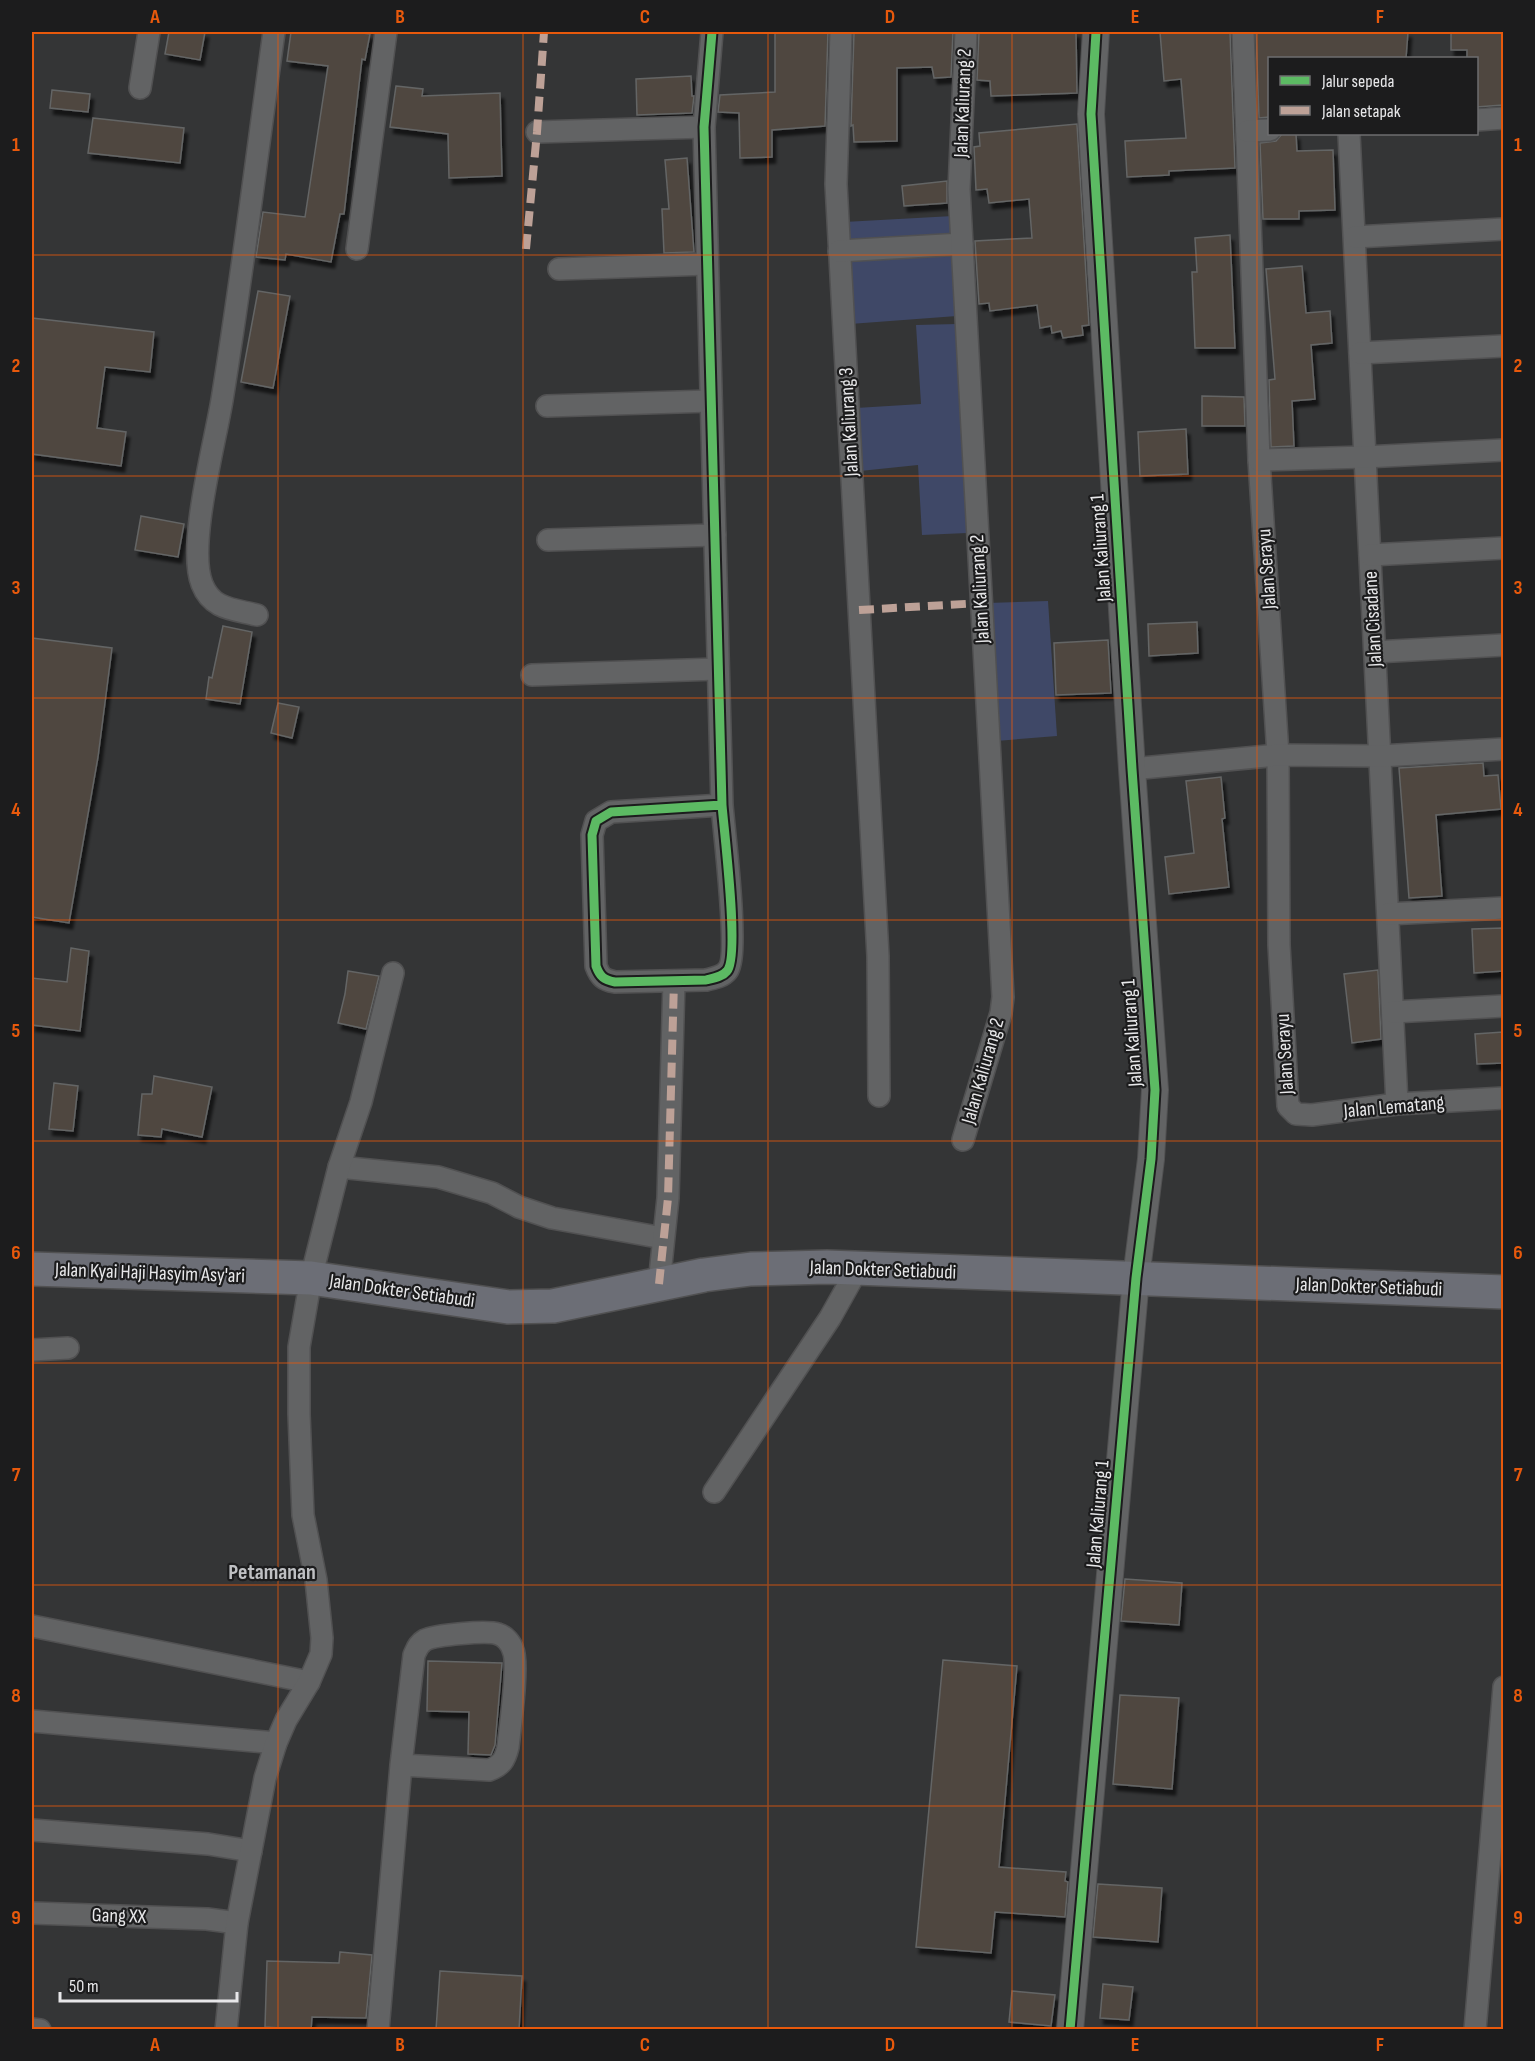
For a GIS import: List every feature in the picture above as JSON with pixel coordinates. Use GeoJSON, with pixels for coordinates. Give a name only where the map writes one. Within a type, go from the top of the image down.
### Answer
{"type":"FeatureCollection","features":[{"type":"Feature","properties":{"kind":"highway","name":"Jalan Dokter Setiabudi"},"geometry":{"type":"LineString","coordinates":[[254,1277],[310,1278],[508,1306],[553,1306],[704,1275],[751,1269],[827,1267],[1503,1292]]}},
{"type":"Feature","properties":{"kind":"highway","name":"Jalan Kyai Haji Hasyim Asy'ari"},"geometry":{"type":"LineString","coordinates":[[32,1269],[254,1277]]}},
{"type":"Feature","properties":{"kind":"street"},"geometry":{"type":"LineString","coordinates":[[140,88],[149,32]]}},
{"type":"Feature","properties":{"kind":"street"},"geometry":{"type":"LineString","coordinates":[[257,615],[219,606],[208,596],[199,576],[198,542],[222,400],[274,32]]}},
{"type":"Feature","properties":{"kind":"street"},"geometry":{"type":"LineString","coordinates":[[357,249],[386,32]]}},
{"type":"Feature","properties":{"kind":"street"},"geometry":{"type":"LineString","coordinates":[[712,32],[704,128],[722,805],[730,897],[732,958],[728,970],[718,978],[674,981],[615,982],[606,980],[599,974],[596,966],[591,835],[596,821],[611,812],[722,805]]}},
{"type":"Feature","properties":{"kind":"street","name":"Jalan Kaliurang 3"},"geometry":{"type":"LineString","coordinates":[[841,32],[836,184],[878,956],[879,1096]]}},
{"type":"Feature","properties":{"kind":"street","name":"Jalan Kaliurang 2"},"geometry":{"type":"LineString","coordinates":[[963,1140],[1001,1013],[1003,997],[959,189],[966,32]]}},
{"type":"Feature","properties":{"kind":"street","name":"Jalan Kaliurang 1"},"geometry":{"type":"LineString","coordinates":[[1070,2030],[1137,1278],[1151,1159],[1155,1090],[1132,769],[1091,114],[1096,32]]}},
{"type":"Feature","properties":{"kind":"street","name":"Jalan Serayu"},"geometry":{"type":"LineString","coordinates":[[1243,32],[1259,460],[1278,755],[1279,945],[1288,1106]]}},
{"type":"Feature","properties":{"kind":"street"},"geometry":{"type":"LineString","coordinates":[[1478,120],[1503,118]]}},
{"type":"Feature","properties":{"kind":"street"},"geometry":{"type":"LineString","coordinates":[[537,132],[704,128]]}},
{"type":"Feature","properties":{"kind":"street"},"geometry":{"type":"LineString","coordinates":[[1247,131],[1268,130]]}},
{"type":"Feature","properties":{"kind":"street","name":"Jalan Cisadane"},"geometry":{"type":"LineString","coordinates":[[1349,135],[1397,1104]]}},
{"type":"Feature","properties":{"kind":"street"},"geometry":{"type":"LineString","coordinates":[[1355,237],[1503,230]]}},
{"type":"Feature","properties":{"kind":"street"},"geometry":{"type":"LineString","coordinates":[[839,251],[962,244]]}},
{"type":"Feature","properties":{"kind":"street"},"geometry":{"type":"LineString","coordinates":[[559,269],[707,264]]}},
{"type":"Feature","properties":{"kind":"street"},"geometry":{"type":"LineString","coordinates":[[1360,353],[1503,345]]}},
{"type":"Feature","properties":{"kind":"street"},"geometry":{"type":"LineString","coordinates":[[547,406],[711,401]]}},
{"type":"Feature","properties":{"kind":"street"},"geometry":{"type":"LineString","coordinates":[[1259,460],[1365,458],[1503,450]]}},
{"type":"Feature","properties":{"kind":"street"},"geometry":{"type":"LineString","coordinates":[[548,540],[715,535]]}},
{"type":"Feature","properties":{"kind":"street"},"geometry":{"type":"LineString","coordinates":[[1370,555],[1503,548]]}},
{"type":"Feature","properties":{"kind":"street"},"geometry":{"type":"LineString","coordinates":[[1375,652],[1503,645]]}},
{"type":"Feature","properties":{"kind":"street"},"geometry":{"type":"LineString","coordinates":[[532,675],[718,669]]}},
{"type":"Feature","properties":{"kind":"street"},"geometry":{"type":"LineString","coordinates":[[1132,769],[1278,755],[1380,756],[1503,749]]}},
{"type":"Feature","properties":{"kind":"street"},"geometry":{"type":"LineString","coordinates":[[1388,914],[1503,908]]}},
{"type":"Feature","properties":{"kind":"street"},"geometry":{"type":"LineString","coordinates":[[226,2030],[223,1922],[242,1850],[276,1743],[286,1720],[309,1682],[321,1654],[322,1638],[316,1580],[303,1515],[299,1347],[310,1278],[339,1167],[361,1102],[393,973]]}},
{"type":"Feature","properties":{"kind":"street"},"geometry":{"type":"LineString","coordinates":[[659,1284],[668,1198],[674,981]]}},
{"type":"Feature","properties":{"kind":"street"},"geometry":{"type":"LineString","coordinates":[[1393,1012],[1503,1006]]}},
{"type":"Feature","properties":{"kind":"street","name":"Jalan Lematang"},"geometry":{"type":"LineString","coordinates":[[1288,1106],[1296,1114],[1312,1115],[1397,1104],[1503,1098]]}},
{"type":"Feature","properties":{"kind":"street"},"geometry":{"type":"LineString","coordinates":[[339,1167],[438,1178],[492,1193],[519,1207],[552,1218],[663,1238]]}},
{"type":"Feature","properties":{"kind":"street"},"geometry":{"type":"LineString","coordinates":[[714,1492],[830,1318],[858,1268]]}},
{"type":"Feature","properties":{"kind":"street"},"geometry":{"type":"LineString","coordinates":[[32,1350],[68,1348]]}},
{"type":"Feature","properties":{"kind":"street"},"geometry":{"type":"LineString","coordinates":[[32,1626],[309,1682]]}},
{"type":"Feature","properties":{"kind":"street"},"geometry":{"type":"LineString","coordinates":[[378,2030],[401,1764],[412,1670],[418,1645],[426,1639],[444,1635],[489,1633],[499,1634],[509,1642],[515,1653],[515,1669],[508,1747],[505,1759],[498,1767],[489,1770],[401,1764]]}},
{"type":"Feature","properties":{"kind":"street"},"geometry":{"type":"LineString","coordinates":[[1475,2030],[1503,1687]]}},
{"type":"Feature","properties":{"kind":"street"},"geometry":{"type":"LineString","coordinates":[[32,1720],[276,1743]]}},
{"type":"Feature","properties":{"kind":"street"},"geometry":{"type":"LineString","coordinates":[[32,1830],[208,1844],[242,1850]]}},
{"type":"Feature","properties":{"kind":"street","name":"Gang XX"},"geometry":{"type":"LineString","coordinates":[[32,1912],[223,1922]]}},
{"type":"Feature","properties":{"kind":"street"},"geometry":{"type":"LineString","coordinates":[[32,2029],[40,2030]]}},
{"type":"Feature","properties":{"kind":"shaded area"},"geometry":{"type":"Polygon","coordinates":[[[953,216],[957,316],[850,324],[844,222],[953,216]]]}},
{"type":"Feature","properties":{"kind":"shaded area"},"geometry":{"type":"Polygon","coordinates":[[[957,324],[967,533],[922,535],[918,465],[860,471],[856,408],[921,404],[916,325],[957,324]]]}},
{"type":"Feature","properties":{"kind":"shaded area"},"geometry":{"type":"Polygon","coordinates":[[[1048,601],[1057,736],[996,741],[988,603],[1048,601]]]}},
{"type":"Feature","properties":{"kind":"building"},"geometry":{"type":"Polygon","coordinates":[[[169,32],[205,32],[200,60],[165,54],[169,32]]]}},
{"type":"Feature","properties":{"kind":"building"},"geometry":{"type":"Polygon","coordinates":[[[291,32],[370,34],[365,60],[362,59],[344,214],[340,214],[331,262],[286,254],[285,260],[256,257],[263,212],[305,217],[328,66],[287,61],[291,32]]]}},
{"type":"Feature","properties":{"kind":"building"},"geometry":{"type":"Polygon","coordinates":[[[775,32],[828,32],[825,126],[772,130],[772,157],[740,158],[739,113],[718,112],[720,95],[775,92],[775,32]]]}},
{"type":"Feature","properties":{"kind":"building"},"geometry":{"type":"Polygon","coordinates":[[[854,32],[953,32],[951,77],[934,78],[932,67],[897,68],[897,141],[854,142],[853,125],[851,126],[854,32]]]}},
{"type":"Feature","properties":{"kind":"building"},"geometry":{"type":"Polygon","coordinates":[[[979,32],[1076,32],[1077,93],[991,96],[990,81],[977,80],[979,32]]]}},
{"type":"Feature","properties":{"kind":"building"},"geometry":{"type":"Polygon","coordinates":[[[1160,32],[1230,32],[1235,168],[1169,171],[1169,175],[1127,177],[1125,141],[1186,138],[1181,79],[1164,81],[1160,32]]]}},
{"type":"Feature","properties":{"kind":"building"},"geometry":{"type":"Polygon","coordinates":[[[1256,32],[1408,32],[1406,57],[1268,57],[1268,117],[1259,118],[1256,32]]]}},
{"type":"Feature","properties":{"kind":"building"},"geometry":{"type":"Polygon","coordinates":[[[1451,32],[1503,32],[1503,105],[1478,107],[1478,57],[1467,57],[1467,50],[1451,50],[1451,32]]]}},
{"type":"Feature","properties":{"kind":"building"},"geometry":{"type":"Polygon","coordinates":[[[691,76],[692,96],[694,96],[692,113],[637,115],[636,79],[691,76]]]}},
{"type":"Feature","properties":{"kind":"building"},"geometry":{"type":"Polygon","coordinates":[[[396,86],[423,89],[422,96],[500,93],[502,176],[449,178],[448,134],[390,127],[396,86]]]}},
{"type":"Feature","properties":{"kind":"building"},"geometry":{"type":"Polygon","coordinates":[[[52,90],[90,94],[88,112],[50,108],[52,90]]]}},
{"type":"Feature","properties":{"kind":"building"},"geometry":{"type":"Polygon","coordinates":[[[93,118],[184,128],[180,163],[88,153],[93,118]]]}},
{"type":"Feature","properties":{"kind":"building"},"geometry":{"type":"Polygon","coordinates":[[[1077,124],[1089,325],[1082,326],[1083,335],[1063,338],[1061,331],[1052,333],[1051,326],[1040,328],[1037,305],[990,311],[989,303],[979,304],[975,241],[1032,238],[1029,199],[989,203],[987,189],[976,190],[974,147],[980,146],[979,133],[1077,124]]]}},
{"type":"Feature","properties":{"kind":"building"},"geometry":{"type":"Polygon","coordinates":[[[1281,135],[1296,135],[1297,151],[1333,150],[1335,210],[1299,211],[1299,219],[1263,219],[1260,143],[1276,141],[1281,135]]]}},
{"type":"Feature","properties":{"kind":"building"},"geometry":{"type":"Polygon","coordinates":[[[687,158],[694,252],[664,253],[662,209],[669,209],[665,160],[687,158]]]}},
{"type":"Feature","properties":{"kind":"building"},"geometry":{"type":"Polygon","coordinates":[[[947,181],[947,203],[904,206],[902,186],[947,181]]]}},
{"type":"Feature","properties":{"kind":"building"},"geometry":{"type":"Polygon","coordinates":[[[1230,235],[1235,348],[1195,348],[1192,272],[1197,272],[1195,238],[1230,235]]]}},
{"type":"Feature","properties":{"kind":"building"},"geometry":{"type":"Polygon","coordinates":[[[1302,266],[1306,313],[1330,311],[1332,343],[1311,345],[1315,399],[1292,401],[1294,446],[1271,447],[1269,380],[1275,379],[1266,269],[1302,266]]]}},
{"type":"Feature","properties":{"kind":"building"},"geometry":{"type":"Polygon","coordinates":[[[258,291],[290,296],[273,388],[241,382],[258,291]]]}},
{"type":"Feature","properties":{"kind":"building"},"geometry":{"type":"Polygon","coordinates":[[[32,318],[154,332],[150,372],[105,367],[97,428],[126,432],[121,466],[32,454],[32,318]]]}},
{"type":"Feature","properties":{"kind":"building"},"geometry":{"type":"Polygon","coordinates":[[[1202,396],[1244,397],[1245,426],[1202,426],[1202,396]]]}},
{"type":"Feature","properties":{"kind":"building"},"geometry":{"type":"Polygon","coordinates":[[[1186,429],[1188,474],[1140,476],[1138,432],[1186,429]]]}},
{"type":"Feature","properties":{"kind":"building"},"geometry":{"type":"Polygon","coordinates":[[[141,516],[184,524],[178,557],[135,550],[141,516]]]}},
{"type":"Feature","properties":{"kind":"building"},"geometry":{"type":"Polygon","coordinates":[[[1197,622],[1198,653],[1149,656],[1148,624],[1197,622]]]}},
{"type":"Feature","properties":{"kind":"building"},"geometry":{"type":"Polygon","coordinates":[[[223,626],[252,632],[240,704],[206,699],[209,677],[212,678],[223,626]]]}},
{"type":"Feature","properties":{"kind":"building"},"geometry":{"type":"Polygon","coordinates":[[[32,638],[112,648],[98,757],[69,923],[32,917],[32,638]]]}},
{"type":"Feature","properties":{"kind":"building"},"geometry":{"type":"Polygon","coordinates":[[[1108,640],[1111,693],[1056,695],[1054,643],[1108,640]]]}},
{"type":"Feature","properties":{"kind":"building"},"geometry":{"type":"Polygon","coordinates":[[[278,703],[299,707],[292,738],[271,733],[278,703]]]}},
{"type":"Feature","properties":{"kind":"building"},"geometry":{"type":"Polygon","coordinates":[[[1483,763],[1484,776],[1498,775],[1501,809],[1436,815],[1442,896],[1409,898],[1399,768],[1483,763]]]}},
{"type":"Feature","properties":{"kind":"building"},"geometry":{"type":"Polygon","coordinates":[[[1221,777],[1225,818],[1222,819],[1229,887],[1169,894],[1165,857],[1194,853],[1186,781],[1221,777]]]}},
{"type":"Feature","properties":{"kind":"building"},"geometry":{"type":"Polygon","coordinates":[[[1503,928],[1503,971],[1474,973],[1472,929],[1503,928]]]}},
{"type":"Feature","properties":{"kind":"building"},"geometry":{"type":"Polygon","coordinates":[[[71,948],[89,951],[80,1031],[32,1025],[32,978],[67,982],[71,948]]]}},
{"type":"Feature","properties":{"kind":"building"},"geometry":{"type":"Polygon","coordinates":[[[1378,970],[1381,1039],[1352,1043],[1344,974],[1378,970]]]}},
{"type":"Feature","properties":{"kind":"building"},"geometry":{"type":"Polygon","coordinates":[[[348,971],[379,976],[366,1029],[338,1023],[348,971]]]}},
{"type":"Feature","properties":{"kind":"building"},"geometry":{"type":"Polygon","coordinates":[[[1503,1032],[1503,1063],[1477,1064],[1475,1034],[1503,1032]]]}},
{"type":"Feature","properties":{"kind":"building"},"geometry":{"type":"Polygon","coordinates":[[[154,1076],[212,1087],[202,1137],[162,1129],[161,1137],[138,1135],[142,1094],[152,1094],[154,1076]]]}},
{"type":"Feature","properties":{"kind":"building"},"geometry":{"type":"Polygon","coordinates":[[[54,1083],[78,1086],[73,1131],[49,1129],[54,1083]]]}},
{"type":"Feature","properties":{"kind":"building"},"geometry":{"type":"Polygon","coordinates":[[[1125,1579],[1182,1583],[1179,1625],[1121,1621],[1125,1579]]]}},
{"type":"Feature","properties":{"kind":"building"},"geometry":{"type":"Polygon","coordinates":[[[943,1660],[1017,1666],[999,1867],[1066,1872],[1065,1881],[1068,1882],[1065,1917],[995,1912],[991,1953],[916,1947],[943,1660]]]}},
{"type":"Feature","properties":{"kind":"building"},"geometry":{"type":"Polygon","coordinates":[[[428,1661],[502,1663],[495,1745],[491,1755],[468,1754],[469,1712],[427,1711],[428,1661]]]}},
{"type":"Feature","properties":{"kind":"building"},"geometry":{"type":"Polygon","coordinates":[[[1120,1695],[1179,1698],[1172,1789],[1113,1784],[1120,1695]]]}},
{"type":"Feature","properties":{"kind":"building"},"geometry":{"type":"Polygon","coordinates":[[[1098,1884],[1162,1888],[1158,1942],[1093,1937],[1098,1884]]]}},
{"type":"Feature","properties":{"kind":"building"},"geometry":{"type":"Polygon","coordinates":[[[340,1952],[372,1955],[366,2018],[312,2017],[311,2030],[265,2027],[267,1961],[339,1963],[340,1952]]]}},
{"type":"Feature","properties":{"kind":"building"},"geometry":{"type":"Polygon","coordinates":[[[440,1971],[522,1976],[519,2030],[436,2030],[440,1971]]]}},
{"type":"Feature","properties":{"kind":"building"},"geometry":{"type":"Polygon","coordinates":[[[1103,1984],[1133,1987],[1129,2020],[1100,2018],[1103,1984]]]}},
{"type":"Feature","properties":{"kind":"building"},"geometry":{"type":"Polygon","coordinates":[[[1012,1991],[1055,1995],[1051,2026],[1009,2022],[1012,1991]]]}},
{"type":"Feature","properties":{"kind":"marked path"},"geometry":{"type":"LineString","coordinates":[[526,249],[544,32]]}},
{"type":"Feature","properties":{"kind":"marked path"},"geometry":{"type":"LineString","coordinates":[[859,610],[981,603]]}},
{"type":"Feature","properties":{"kind":"marked path"},"geometry":{"type":"LineString","coordinates":[[659,1284],[668,1198],[674,981]]}},
{"type":"Feature","properties":{"kind":"cycle path"},"geometry":{"type":"LineString","coordinates":[[712,32],[704,127],[722,805],[732,919],[731,961],[725,973],[706,980],[615,982],[603,977],[596,966],[592,835],[596,821],[611,812],[722,805]]}},
{"type":"Feature","properties":{"kind":"cycle path"},"geometry":{"type":"LineString","coordinates":[[1070,2030],[1136,1278],[1151,1159],[1155,1090],[1132,769],[1091,114],[1096,32]]}},
{"type":"Feature","properties":{"kind":"district","name":"Petamanan"},"geometry":{"type":"Point","coordinates":[272,1572]}}]}
